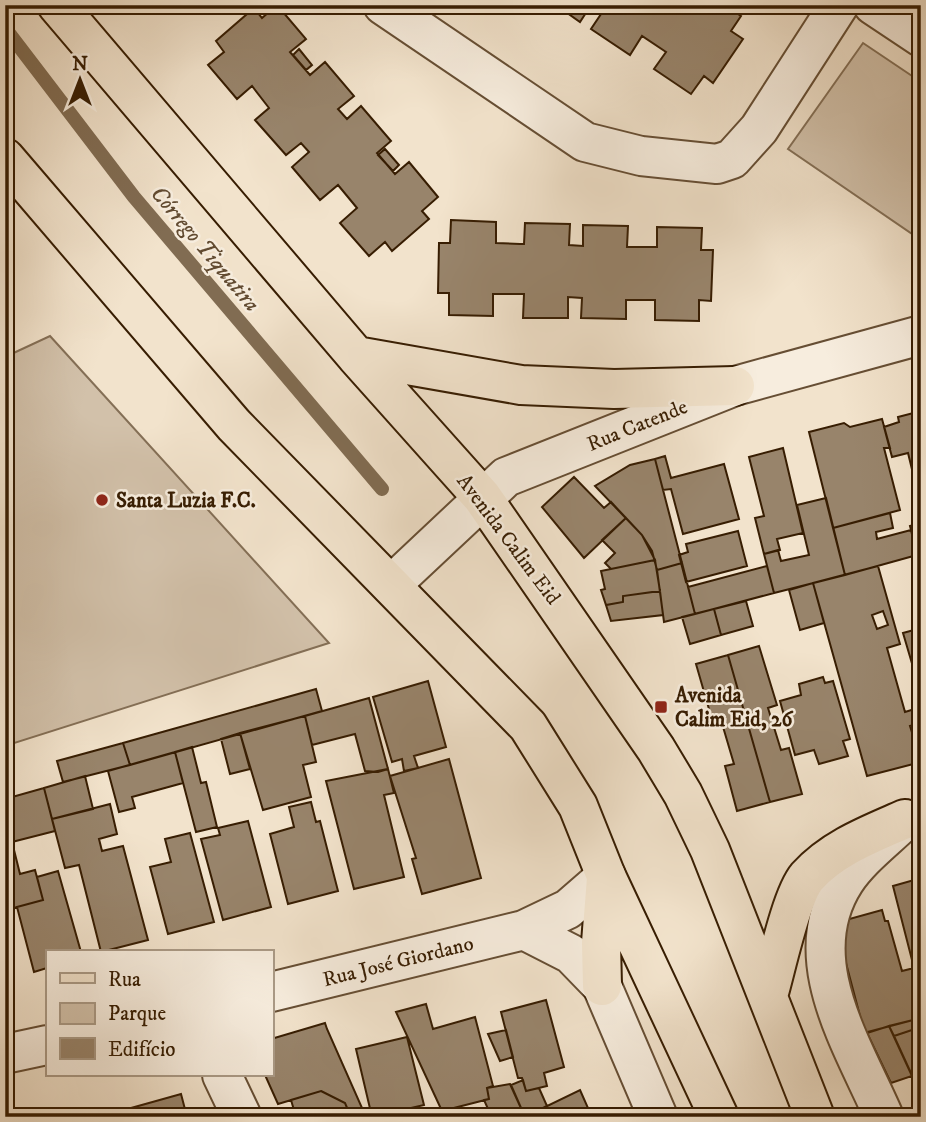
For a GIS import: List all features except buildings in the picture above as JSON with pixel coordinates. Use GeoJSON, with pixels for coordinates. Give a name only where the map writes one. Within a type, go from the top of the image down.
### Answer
{"type":"FeatureCollection","features":[{"type":"Feature","properties":{"kind":"main road","name":"Avenida Calim Eid"},"geometry":{"type":"LineString","coordinates":[[57,5],[356,356],[482,497],[656,749],[683,794],[710,850],[815,1117]]}},
{"type":"Feature","properties":{"kind":"main road"},"geometry":{"type":"LineString","coordinates":[[5,158],[234,425],[400,576],[528,726],[578,806],[606,876],[719,1117]]}},
{"type":"Feature","properties":{"kind":"main road"},"geometry":{"type":"LineString","coordinates":[[356,356],[521,385],[614,389],[734,386]]}},
{"type":"Feature","properties":{"kind":"main road"},"geometry":{"type":"LineString","coordinates":[[768,996],[794,907],[806,879],[851,843],[913,817]]}},
{"type":"Feature","properties":{"kind":"main road"},"geometry":{"type":"LineString","coordinates":[[602,986],[601,943],[606,876]]}},
{"type":"Feature","properties":{"kind":"street"},"geometry":{"type":"LineString","coordinates":[[383,5],[585,142],[641,156],[717,164],[733,159],[759,128],[839,5]]}},
{"type":"Feature","properties":{"kind":"street"},"geometry":{"type":"LineString","coordinates":[[873,5],[921,37]]}},
{"type":"Feature","properties":{"kind":"street","name":"Rua Catende"},"geometry":{"type":"LineString","coordinates":[[400,576],[506,477],[734,386],[921,335]]}},
{"type":"Feature","properties":{"kind":"street"},"geometry":{"type":"LineString","coordinates":[[884,1117],[830,993],[824,943],[833,906],[845,880],[913,817]]}},
{"type":"Feature","properties":{"kind":"street","name":"Rua José Giordano"},"geometry":{"type":"LineString","coordinates":[[273,992],[524,930],[568,909],[606,876]]}},
{"type":"Feature","properties":{"kind":"street"},"geometry":{"type":"LineString","coordinates":[[524,930],[570,954],[602,986],[658,1117]]}},
{"type":"Feature","properties":{"kind":"street"},"geometry":{"type":"LineString","coordinates":[[5,1054],[46,1045]]}},
{"type":"Feature","properties":{"kind":"street"},"geometry":{"type":"LineString","coordinates":[[222,1076],[242,1117]]}},
{"type":"Feature","properties":{"kind":"green space"},"geometry":{"type":"Polygon","coordinates":[[[863,43],[921,82],[921,240],[788,149],[863,43]]]}},
{"type":"Feature","properties":{"kind":"green space","name":"Santa Luzia F.C."},"geometry":{"type":"Polygon","coordinates":[[[50,336],[329,643],[5,746],[5,357],[50,336]]]}},
{"type":"Feature","properties":{"kind":"waterway","name":"Córrego Tiquatira"},"geometry":{"type":"LineString","coordinates":[[5,28],[134,197],[382,489]]}},
{"type":"Feature","properties":{"kind":"place","name":"Santa Luzia F.C."},"geometry":{"type":"Point","coordinates":[102,500]}},
{"type":"Feature","properties":{"kind":"place","name":"Avenida Calim Eid, 26"},"geometry":{"type":"Point","coordinates":[661,707]}}]}
